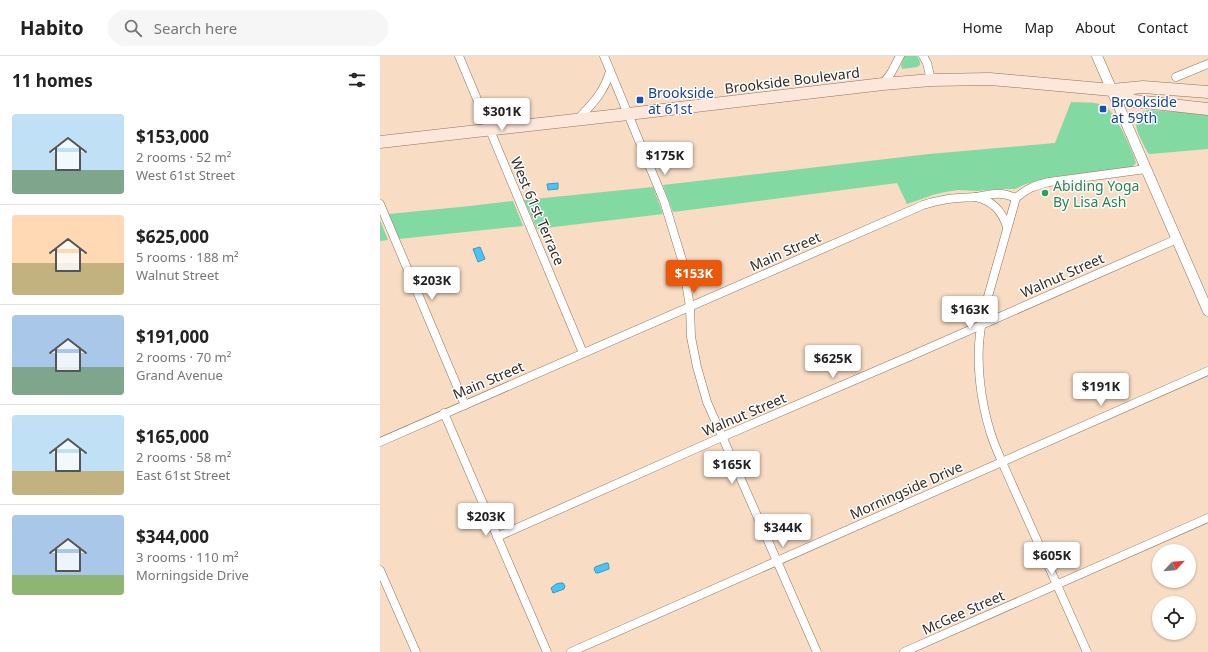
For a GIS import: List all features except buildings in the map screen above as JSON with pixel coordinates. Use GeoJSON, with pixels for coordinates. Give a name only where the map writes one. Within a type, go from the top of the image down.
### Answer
{"type":"FeatureCollection","features":[{"type":"Feature","properties":{"kind":"main road","name":"Brookside Boulevard"},"geometry":{"type":"LineString","coordinates":[[380,142],[883,84],[931,80],[990,79],[1112,90],[1143,87],[1208,92]]}},
{"type":"Feature","properties":{"kind":"main road","name":"Brookside Boulevard"},"geometry":{"type":"LineString","coordinates":[[1112,90],[1135,101],[1208,109]]}},
{"type":"Feature","properties":{"kind":"street","name":"West 61st Terrace"},"geometry":{"type":"LineString","coordinates":[[459,56],[583,353]]}},
{"type":"Feature","properties":{"kind":"street"},"geometry":{"type":"LineString","coordinates":[[604,56],[664,201],[683,263],[690,307],[691,337],[697,367],[707,402],[817,652]]}},
{"type":"Feature","properties":{"kind":"street"},"geometry":{"type":"LineString","coordinates":[[577,120],[594,103],[607,83],[611,56]]}},
{"type":"Feature","properties":{"kind":"street"},"geometry":{"type":"LineString","coordinates":[[883,84],[900,56]]}},
{"type":"Feature","properties":{"kind":"street"},"geometry":{"type":"LineString","coordinates":[[923,56],[931,80]]}},
{"type":"Feature","properties":{"kind":"street"},"geometry":{"type":"LineString","coordinates":[[1097,56],[1208,311]]}},
{"type":"Feature","properties":{"kind":"street"},"geometry":{"type":"LineString","coordinates":[[1176,77],[1208,64]]}},
{"type":"Feature","properties":{"kind":"street"},"geometry":{"type":"LineString","coordinates":[[1087,652],[1002,462],[990,431],[982,395],[979,357],[980,333],[984,307],[1016,198],[1026,189],[1049,182],[1146,169]]}},
{"type":"Feature","properties":{"kind":"street","name":"Main Street"},"geometry":{"type":"LineString","coordinates":[[380,442],[924,205],[949,199],[976,197],[989,194],[1009,195],[1016,198]]}},
{"type":"Feature","properties":{"kind":"street"},"geometry":{"type":"LineString","coordinates":[[976,197],[984,199],[996,206],[1001,212],[1007,227]]}},
{"type":"Feature","properties":{"kind":"street"},"geometry":{"type":"LineString","coordinates":[[380,204],[465,405]]}},
{"type":"Feature","properties":{"kind":"street","name":"Walnut Street"},"geometry":{"type":"LineString","coordinates":[[497,537],[722,437],[1177,239]]}},
{"type":"Feature","properties":{"kind":"street","name":"Morningside Drive"},"geometry":{"type":"LineString","coordinates":[[571,652],[1208,371]]}},
{"type":"Feature","properties":{"kind":"street"},"geometry":{"type":"LineString","coordinates":[[444,414],[547,652]]}},
{"type":"Feature","properties":{"kind":"street","name":"McGee Street"},"geometry":{"type":"LineString","coordinates":[[904,652],[1208,518]]}},
{"type":"Feature","properties":{"kind":"street"},"geometry":{"type":"LineString","coordinates":[[380,570],[416,652]]}},
{"type":"Feature","properties":{"kind":"green space"},"geometry":{"type":"Polygon","coordinates":[[[904,56],[917,56],[920,65],[917,67],[902,69],[901,65],[904,56]]]}},
{"type":"Feature","properties":{"kind":"green space"},"geometry":{"type":"Polygon","coordinates":[[[1071,102],[1097,103],[1109,109],[1132,150],[1136,163],[1132,167],[1052,177],[1026,184],[1015,189],[977,191],[958,190],[945,192],[907,204],[897,183],[673,212],[663,185],[929,154],[1055,143],[1071,102]]]}},
{"type":"Feature","properties":{"kind":"green space"},"geometry":{"type":"Polygon","coordinates":[[[1148,110],[1208,114],[1208,149],[1148,153],[1139,135],[1136,122],[1137,117],[1141,113],[1148,110]]]}},
{"type":"Feature","properties":{"kind":"green space"},"geometry":{"type":"Polygon","coordinates":[[[653,187],[663,214],[537,229],[524,200],[653,187]]]}},
{"type":"Feature","properties":{"kind":"green space"},"geometry":{"type":"Polygon","coordinates":[[[513,201],[523,226],[399,239],[389,214],[470,206],[513,201]]]}},
{"type":"Feature","properties":{"kind":"green space"},"geometry":{"type":"Polygon","coordinates":[[[380,220],[388,240],[380,241],[380,220]]]}},
{"type":"Feature","properties":{"kind":"water"},"geometry":{"type":"Polygon","coordinates":[[[558,183],[558,189],[548,190],[547,184],[558,183]]]}},
{"type":"Feature","properties":{"kind":"water"},"geometry":{"type":"Polygon","coordinates":[[[480,247],[485,259],[478,262],[473,249],[480,247]]]}},
{"type":"Feature","properties":{"kind":"water"},"geometry":{"type":"Polygon","coordinates":[[[608,563],[609,569],[596,573],[594,569],[595,567],[608,563]]]}},
{"type":"Feature","properties":{"kind":"water"},"geometry":{"type":"Polygon","coordinates":[[[563,583],[565,586],[564,589],[553,593],[551,588],[563,583]]]}},
{"type":"Feature","properties":{"kind":"place","name":"Brookside at 61st"},"geometry":{"type":"Point","coordinates":[640,100]}},
{"type":"Feature","properties":{"kind":"place","name":"Brookside at 59th"},"geometry":{"type":"Point","coordinates":[1103,109]}},
{"type":"Feature","properties":{"kind":"place","name":"Abiding Yoga By Lisa Ash"},"geometry":{"type":"Point","coordinates":[1045,193]}}]}
